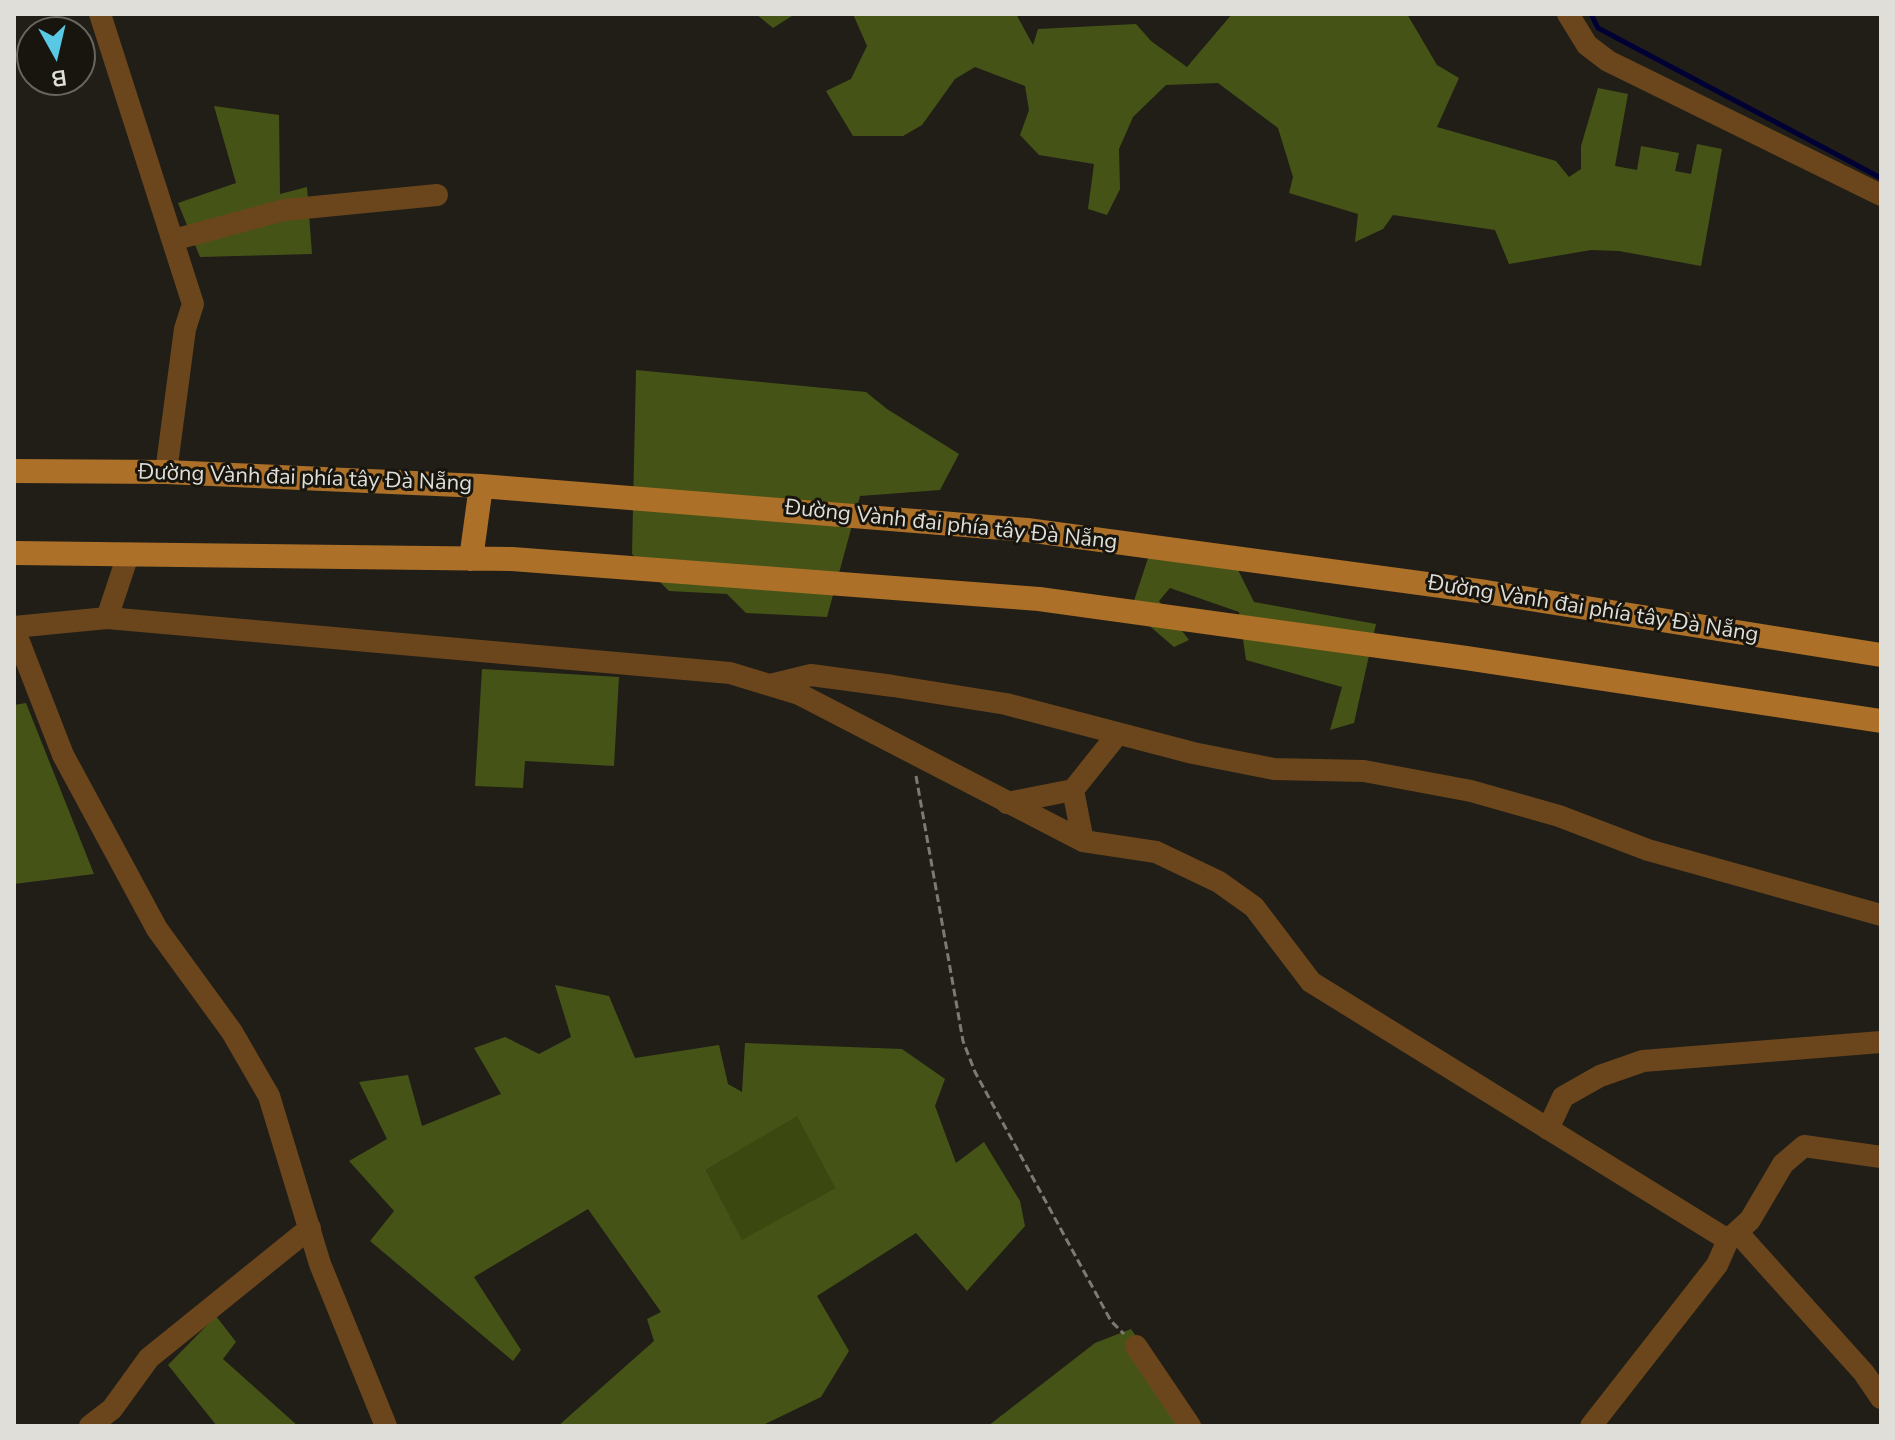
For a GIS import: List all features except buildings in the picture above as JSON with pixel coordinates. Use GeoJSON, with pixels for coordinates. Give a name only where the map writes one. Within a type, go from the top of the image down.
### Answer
{"type":"FeatureCollection","features":[{"type":"Feature","properties":{"kind":"main road","name":"Đường Vành đai phía tây Đà Nẵng"},"geometry":{"type":"LineString","coordinates":[[14,471],[166,472],[481,486],[1027,530],[1486,592],[1881,655]]}},
{"type":"Feature","properties":{"kind":"main road"},"geometry":{"type":"LineString","coordinates":[[471,559],[481,486]]}},
{"type":"Feature","properties":{"kind":"main road"},"geometry":{"type":"LineString","coordinates":[[14,553],[471,559],[1039,599],[1466,658],[1881,721]]}},
{"type":"Feature","properties":{"kind":"street"},"geometry":{"type":"LineString","coordinates":[[100,14],[193,304],[185,329],[166,472]]}},
{"type":"Feature","properties":{"kind":"street"},"geometry":{"type":"LineString","coordinates":[[1568,14],[1587,45],[1608,61],[1881,195]]}},
{"type":"Feature","properties":{"kind":"street"},"geometry":{"type":"LineString","coordinates":[[173,240],[284,210],[437,195]]}},
{"type":"Feature","properties":{"kind":"street"},"geometry":{"type":"LineString","coordinates":[[107,618],[128,555]]}},
{"type":"Feature","properties":{"kind":"street"},"geometry":{"type":"LineString","coordinates":[[386,1426],[320,1264],[269,1096],[232,1032],[157,929],[63,755],[14,628],[107,618],[730,673],[799,694],[913,756],[1083,841],[1156,852],[1219,882],[1254,907],[1311,982],[1548,1129],[1733,1236],[1853,1361],[1881,1398]]}},
{"type":"Feature","properties":{"kind":"street"},"geometry":{"type":"LineString","coordinates":[[769,685],[811,675],[893,686],[1006,704],[1117,735],[1274,769],[1364,771],[1471,791],[1559,816],[1648,850],[1881,915]]}},
{"type":"Feature","properties":{"kind":"street"},"geometry":{"type":"LineString","coordinates":[[1007,803],[1073,790],[1117,735]]}},
{"type":"Feature","properties":{"kind":"street"},"geometry":{"type":"LineString","coordinates":[[1073,790],[1083,841]]}},
{"type":"Feature","properties":{"kind":"street"},"geometry":{"type":"LineString","coordinates":[[1548,1129],[1563,1097],[1600,1076],[1643,1061],[1881,1042]]}},
{"type":"Feature","properties":{"kind":"street"},"geometry":{"type":"LineString","coordinates":[[1591,1426],[1717,1265],[1733,1236],[1750,1220],[1783,1164],[1804,1146],[1881,1157]]}},
{"type":"Feature","properties":{"kind":"street"},"geometry":{"type":"LineString","coordinates":[[90,1426],[112,1409],[149,1358],[310,1228]]}},
{"type":"Feature","properties":{"kind":"street"},"geometry":{"type":"LineString","coordinates":[[1136,1346],[1190,1426]]}},
{"type":"Feature","properties":{"kind":"path"},"geometry":{"type":"LineString","coordinates":[[913,756],[957,1013],[971,1062],[1111,1321],[1136,1346]]}},
{"type":"Feature","properties":{"kind":"green space"},"geometry":{"type":"Polygon","coordinates":[[[756,14],[795,14],[773,28],[756,14]]]}},
{"type":"Feature","properties":{"kind":"green space"},"geometry":{"type":"Polygon","coordinates":[[[853,14],[1016,14],[1033,45],[1038,29],[1136,24],[1151,41],[1187,67],[1232,14],[1407,14],[1437,65],[1459,78],[1437,127],[1556,161],[1569,177],[1581,169],[1581,146],[1598,88],[1628,94],[1615,166],[1637,170],[1641,146],[1679,153],[1675,171],[1691,174],[1697,144],[1722,149],[1701,266],[1619,251],[1591,250],[1509,264],[1495,230],[1393,215],[1383,229],[1355,242],[1358,214],[1289,193],[1293,177],[1278,128],[1218,83],[1166,85],[1133,117],[1119,149],[1120,189],[1107,215],[1088,209],[1094,164],[1039,155],[1020,135],[1029,110],[1025,86],[975,67],[955,79],[922,125],[903,136],[853,136],[826,91],[851,79],[867,46],[853,14]]]}},
{"type":"Feature","properties":{"kind":"green space"},"geometry":{"type":"Polygon","coordinates":[[[214,106],[279,115],[280,194],[307,187],[312,254],[200,257],[178,203],[236,183],[214,106]]]}},
{"type":"Feature","properties":{"kind":"green space"},"geometry":{"type":"Polygon","coordinates":[[[636,370],[866,392],[887,409],[959,454],[940,490],[860,496],[827,617],[746,613],[727,594],[669,591],[632,554],[636,370]]]}},
{"type":"Feature","properties":{"kind":"green space"},"geometry":{"type":"Polygon","coordinates":[[[1153,543],[1229,552],[1254,602],[1376,624],[1354,723],[1330,730],[1342,687],[1246,660],[1239,612],[1170,588],[1159,601],[1189,640],[1174,647],[1131,610],[1153,543]]]}},
{"type":"Feature","properties":{"kind":"green space"},"geometry":{"type":"Polygon","coordinates":[[[482,669],[619,677],[614,766],[525,761],[523,788],[475,786],[482,669]]]}},
{"type":"Feature","properties":{"kind":"green space"},"geometry":{"type":"Polygon","coordinates":[[[26,703],[94,874],[14,884],[14,705],[26,703]]]}},
{"type":"Feature","properties":{"kind":"green space"},"geometry":{"type":"Polygon","coordinates":[[[555,985],[609,996],[635,1058],[719,1045],[728,1084],[742,1092],[745,1043],[902,1049],[945,1079],[935,1106],[956,1163],[984,1142],[1020,1201],[1025,1226],[967,1291],[916,1233],[817,1296],[849,1351],[821,1397],[761,1426],[558,1426],[654,1341],[647,1319],[661,1312],[588,1209],[474,1277],[521,1350],[513,1361],[370,1241],[394,1211],[349,1161],[387,1139],[359,1082],[408,1075],[422,1126],[501,1094],[474,1048],[505,1037],[539,1054],[571,1037],[555,985]],[[797,1116],[706,1170],[742,1240],[835,1188],[797,1116]]]}},
{"type":"Feature","properties":{"kind":"green space"},"geometry":{"type":"Polygon","coordinates":[[[797,1115],[835,1188],[742,1241],[706,1170],[797,1115]]]}},
{"type":"Feature","properties":{"kind":"green space"},"geometry":{"type":"Polygon","coordinates":[[[216,1316],[236,1342],[223,1359],[298,1426],[217,1426],[168,1365],[216,1316]]]}},
{"type":"Feature","properties":{"kind":"green space"},"geometry":{"type":"Polygon","coordinates":[[[1131,1329],[1197,1426],[988,1426],[1095,1343],[1131,1329]]]}},
{"type":"Feature","properties":{"kind":"waterway"},"geometry":{"type":"LineString","coordinates":[[1591,14],[1598,28],[1881,178]]}}]}
